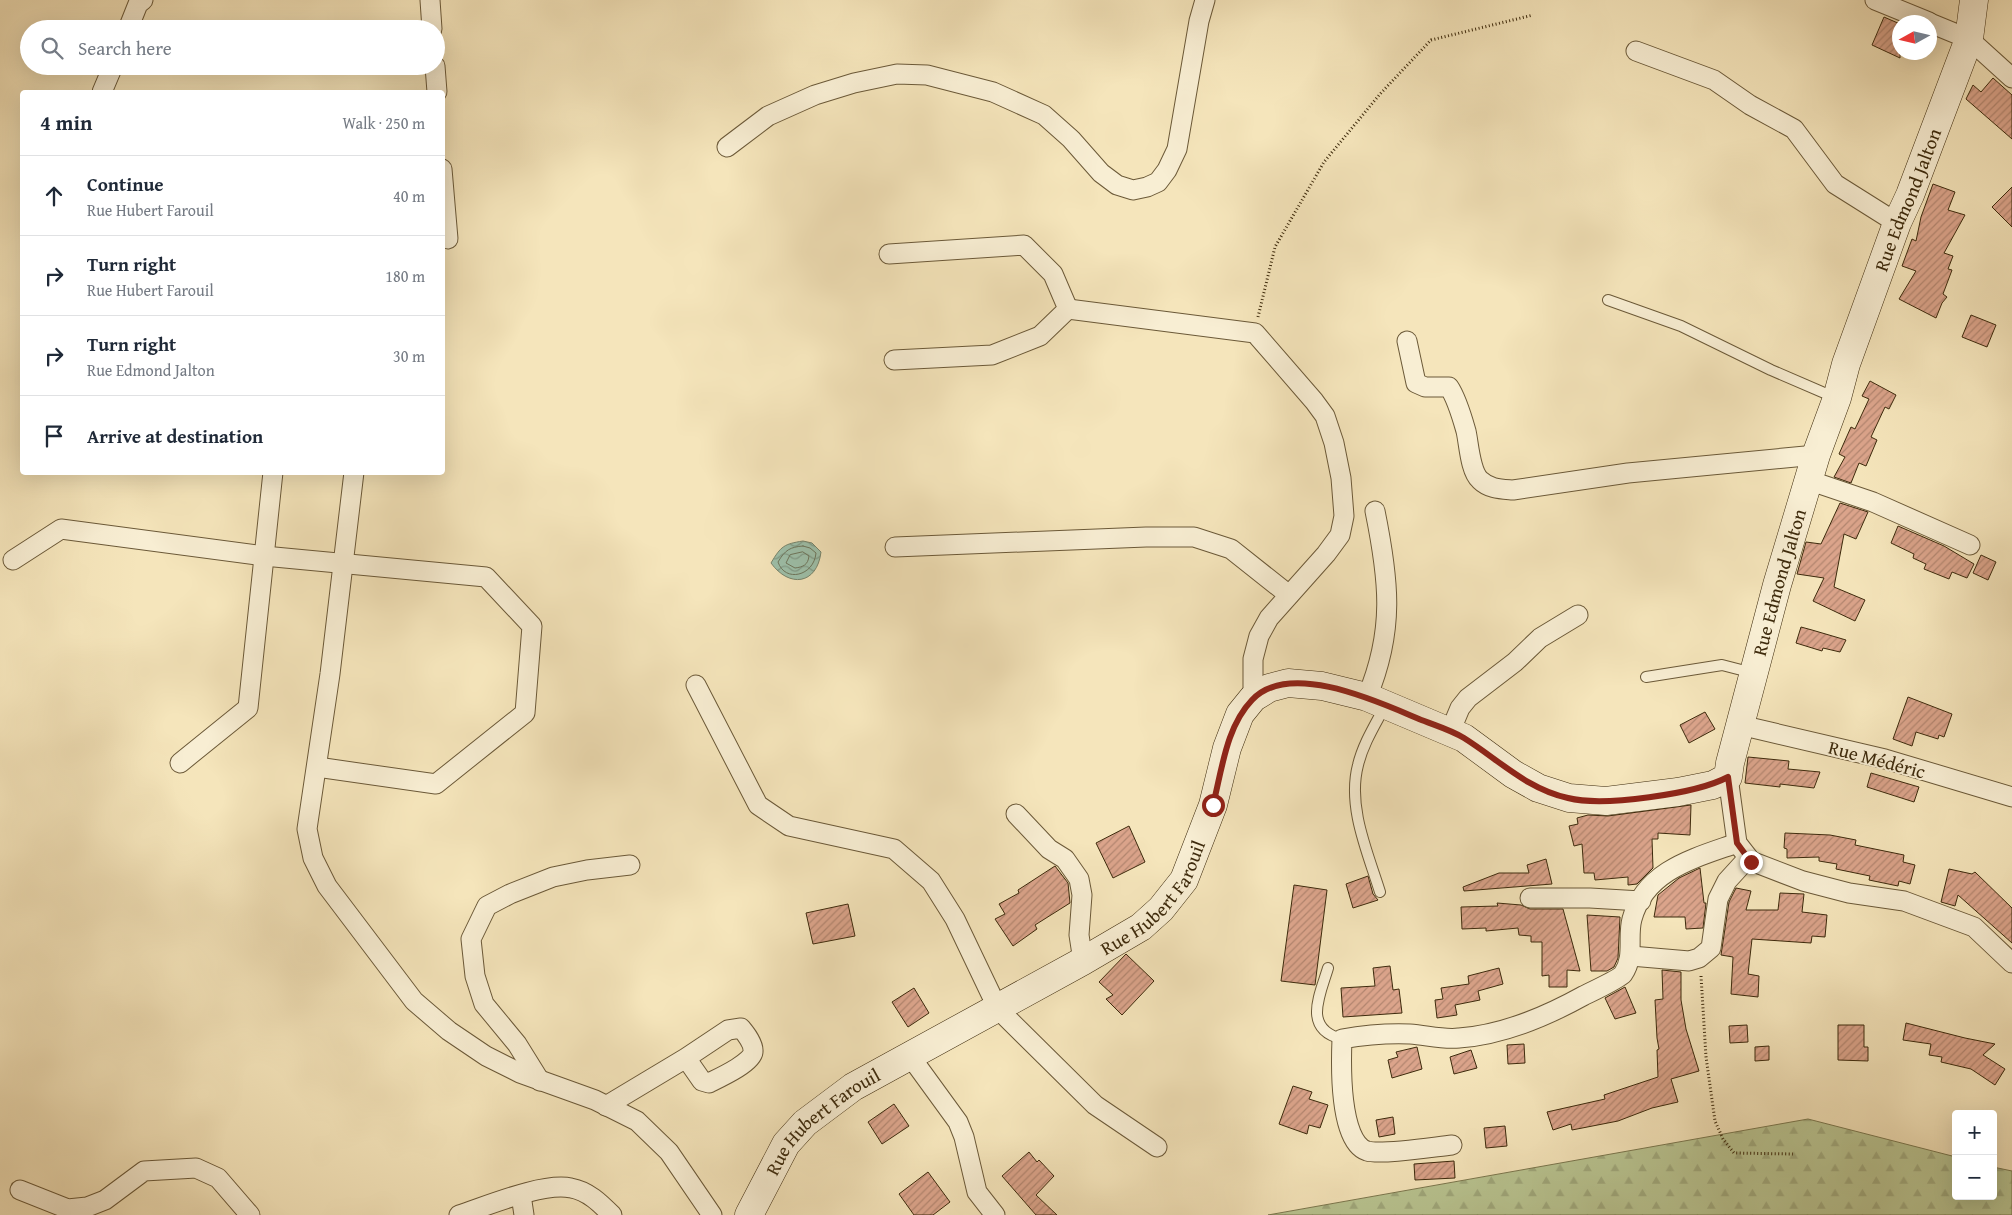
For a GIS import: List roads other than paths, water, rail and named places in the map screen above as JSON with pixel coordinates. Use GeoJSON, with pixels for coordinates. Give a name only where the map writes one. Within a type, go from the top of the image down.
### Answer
{"type":"FeatureCollection","features":[{"type":"Feature","properties":{"kind":"street"},"geometry":{"type":"LineString","coordinates":[[132,20],[138,4],[143,0]]}},
{"type":"Feature","properties":{"kind":"street"},"geometry":{"type":"LineString","coordinates":[[430,0],[431,20]]}},
{"type":"Feature","properties":{"kind":"street"},"geometry":{"type":"LineString","coordinates":[[727,147],[768,116],[815,94],[897,74],[927,75],[993,92],[1044,115],[1071,139],[1101,173],[1118,185],[1133,190],[1147,187],[1158,182],[1167,170],[1177,149],[1205,0]]}},
{"type":"Feature","properties":{"kind":"street"},"geometry":{"type":"LineString","coordinates":[[1875,0],[1910,15]]}},
{"type":"Feature","properties":{"kind":"street","name":"Rue Edmond Jalton"},"geometry":{"type":"LineString","coordinates":[[1743,850],[1728,777],[1754,673],[1812,467],[1837,398],[1846,364],[1897,222],[1910,195],[1969,39],[1974,0]]}},
{"type":"Feature","properties":{"kind":"street"},"geometry":{"type":"LineString","coordinates":[[1937,26],[1969,39],[2012,78]]}},
{"type":"Feature","properties":{"kind":"street"},"geometry":{"type":"LineString","coordinates":[[1636,51],[1714,80],[1750,105],[1794,129],[1835,184],[1897,222]]}},
{"type":"Feature","properties":{"kind":"street"},"geometry":{"type":"LineString","coordinates":[[103,90],[109,75]]}},
{"type":"Feature","properties":{"kind":"street"},"geometry":{"type":"LineString","coordinates":[[436,75],[437,90]]}},
{"type":"Feature","properties":{"kind":"street"},"geometry":{"type":"LineString","coordinates":[[445,204],[448,239]]}},
{"type":"Feature","properties":{"kind":"street"},"geometry":{"type":"LineString","coordinates":[[890,254],[1024,245],[1053,274],[1068,309]]}},
{"type":"Feature","properties":{"kind":"street"},"geometry":{"type":"LineString","coordinates":[[1068,309],[1255,333],[1314,400],[1325,416],[1334,443],[1341,478],[1344,516],[1340,535],[1326,554],[1269,618],[1259,636],[1253,659],[1253,698]]}},
{"type":"Feature","properties":{"kind":"street"},"geometry":{"type":"LineString","coordinates":[[894,360],[992,355],[1040,336],[1068,309]]}},
{"type":"Feature","properties":{"kind":"street"},"geometry":{"type":"LineString","coordinates":[[1407,341],[1416,383],[1425,386],[1449,387],[1466,431],[1474,472],[1478,479],[1497,489],[1513,490],[1628,473],[1812,467],[1873,502],[1970,545]]}},
{"type":"Feature","properties":{"kind":"street"},"geometry":{"type":"LineString","coordinates":[[180,763],[248,708],[273,475]]}},
{"type":"Feature","properties":{"kind":"street"},"geometry":{"type":"LineString","coordinates":[[354,475],[317,767],[307,829],[313,858],[326,886],[414,1001],[449,1031],[486,1056],[520,1073],[637,1120],[669,1152],[712,1215]]}},
{"type":"Feature","properties":{"kind":"street"},"geometry":{"type":"LineString","coordinates":[[1375,511],[1382,546],[1388,615],[1385,642],[1378,671],[1376,701]]}},
{"type":"Feature","properties":{"kind":"street"},"geometry":{"type":"LineString","coordinates":[[13,560],[61,529],[264,556],[486,577],[532,626],[524,713],[436,784],[317,767]]}},
{"type":"Feature","properties":{"kind":"street"},"geometry":{"type":"LineString","coordinates":[[894,548],[1146,537],[1194,537],[1231,549],[1289,595]]}},
{"type":"Feature","properties":{"kind":"street"},"geometry":{"type":"LineString","coordinates":[[1450,732],[1460,708],[1477,689],[1515,662],[1540,638],[1578,615]]}},
{"type":"Feature","properties":{"kind":"street","name":"Rue Hubert Farouil"},"geometry":{"type":"LineString","coordinates":[[749,1215],[786,1144],[805,1123],[853,1087],[1083,961],[1141,927],[1161,910],[1184,880],[1213,805],[1227,748],[1240,714],[1253,698],[1269,688],[1288,683],[1322,686],[1376,701],[1464,738],[1513,774],[1538,788],[1569,798],[1606,801],[1678,792],[1713,785],[1728,777]]}},
{"type":"Feature","properties":{"kind":"street"},"geometry":{"type":"LineString","coordinates":[[696,685],[758,805],[789,826],[894,849],[931,881],[955,920],[998,1007],[1038,1052],[1095,1105],[1158,1147]]}},
{"type":"Feature","properties":{"kind":"street","name":"Rue Médéric"},"geometry":{"type":"LineString","coordinates":[[1740,725],[1885,759],[2012,797]]}},
{"type":"Feature","properties":{"kind":"street"},"geometry":{"type":"LineString","coordinates":[[1016,814],[1050,849],[1065,859],[1079,879],[1082,895],[1079,934],[1083,961]]}},
{"type":"Feature","properties":{"kind":"street"},"geometry":{"type":"LineString","coordinates":[[1452,1145],[1381,1152],[1359,1148],[1353,1140],[1346,1116],[1341,1065],[1342,1038],[1371,1034],[1409,1034],[1458,1039],[1489,1034],[1524,1024],[1562,1007],[1622,975],[1631,956],[1632,920],[1645,891],[1664,873],[1687,861],[1743,850]]}},
{"type":"Feature","properties":{"kind":"street"},"geometry":{"type":"LineString","coordinates":[[1631,956],[1689,961],[1699,958],[1711,948],[1718,899],[1743,850]]}},
{"type":"Feature","properties":{"kind":"street"},"geometry":{"type":"LineString","coordinates":[[1743,850],[1751,862],[1774,872],[1849,892],[1904,901],[1974,927],[2012,963]]}},
{"type":"Feature","properties":{"kind":"street"},"geometry":{"type":"LineString","coordinates":[[540,1081],[516,1044],[484,1004],[474,976],[471,939],[487,906],[510,894],[553,876],[630,865]]}},
{"type":"Feature","properties":{"kind":"street"},"geometry":{"type":"LineString","coordinates":[[1530,898],[1590,898],[1641,901]]}},
{"type":"Feature","properties":{"kind":"street"},"geometry":{"type":"LineString","coordinates":[[910,1056],[958,1122],[964,1137],[977,1192],[995,1215]]}},
{"type":"Feature","properties":{"kind":"street"},"geometry":{"type":"LineString","coordinates":[[606,1106],[686,1058]]}},
{"type":"Feature","properties":{"kind":"street"},"geometry":{"type":"LineString","coordinates":[[20,1190],[68,1208],[87,1207],[105,1200],[144,1171],[196,1168],[218,1178],[250,1215]]}},
{"type":"Feature","properties":{"kind":"street"},"geometry":{"type":"LineString","coordinates":[[459,1215],[522,1194],[554,1187],[571,1188],[595,1198],[612,1215]]}},
{"type":"Feature","properties":{"kind":"street"},"geometry":{"type":"LineString","coordinates":[[522,1194],[524,1215]]}},
{"type":"Feature","properties":{"kind":"lane"},"geometry":{"type":"LineString","coordinates":[[1608,300],[1681,326],[1771,370],[1837,398]]}},
{"type":"Feature","properties":{"kind":"lane"},"geometry":{"type":"LineString","coordinates":[[1646,678],[1722,665],[1754,673]]}},
{"type":"Feature","properties":{"kind":"lane"},"geometry":{"type":"LineString","coordinates":[[1376,701],[1358,766],[1354,795],[1360,824],[1380,892]]}},
{"type":"Feature","properties":{"kind":"lane"},"geometry":{"type":"LineString","coordinates":[[1328,968],[1316,1009],[1317,1020],[1333,1036],[1342,1038]]}},
{"type":"Feature","properties":{"kind":"water"},"geometry":{"type":"Polygon","coordinates":[[[803,541],[812,543],[821,552],[814,571],[808,577],[794,579],[778,571],[771,563],[778,553],[791,543],[803,541]]]}}]}
